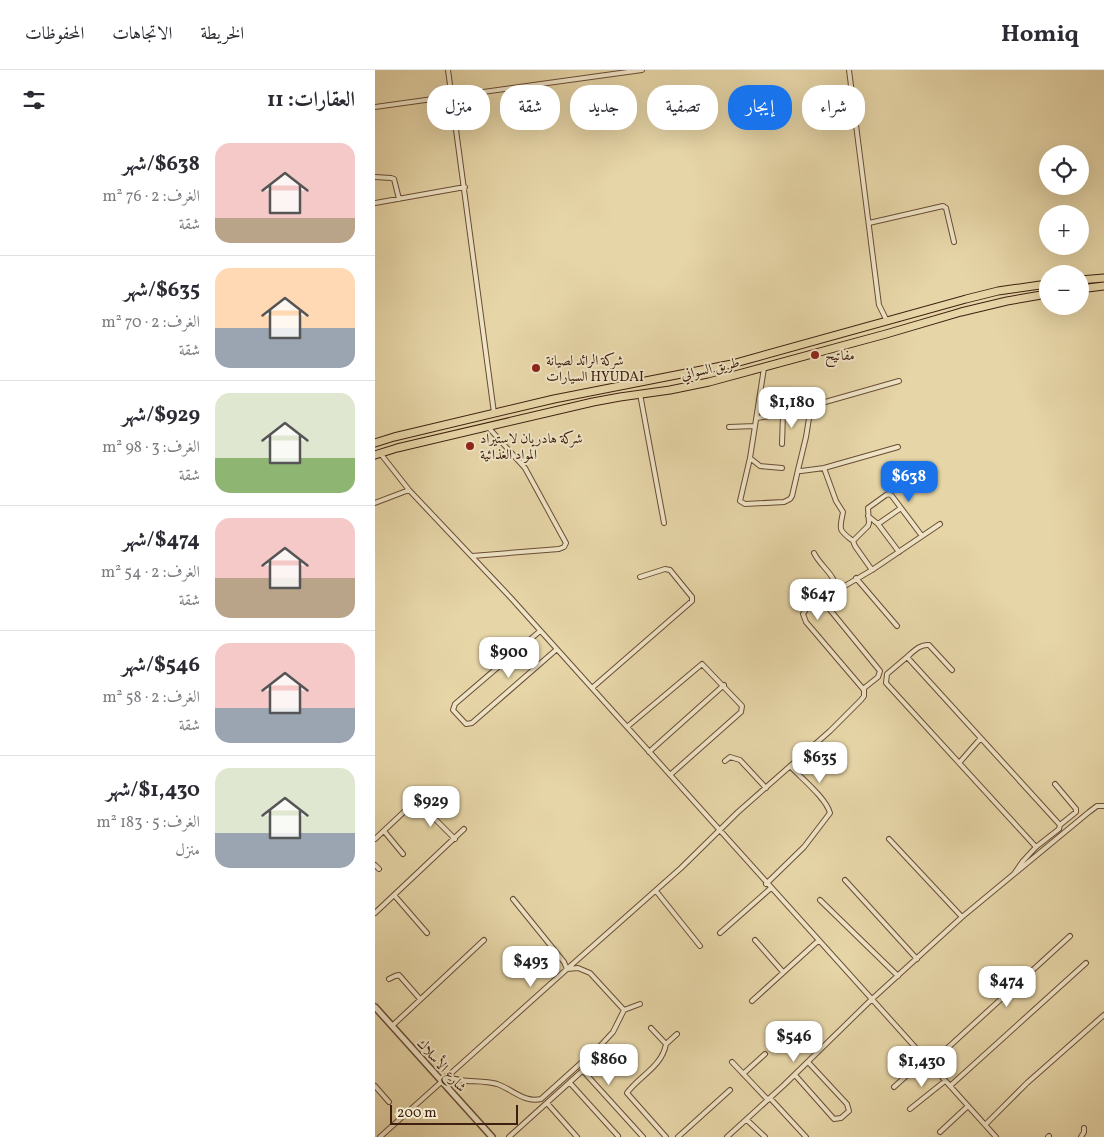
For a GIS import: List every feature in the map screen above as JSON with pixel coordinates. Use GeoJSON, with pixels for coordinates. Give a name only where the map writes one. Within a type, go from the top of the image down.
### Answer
{"type":"FeatureCollection","features":[{"type":"Feature","properties":{"kind":"highway"},"geometry":{"type":"LineString","coordinates":[[1089,279],[1104,278]]}},
{"type":"Feature","properties":{"kind":"highway","name":"طريق السواني"},"geometry":{"type":"LineString","coordinates":[[375,443],[409,433],[613,386],[732,364],[998,292],[1039,285]]}},
{"type":"Feature","properties":{"kind":"highway"},"geometry":{"type":"LineString","coordinates":[[1089,288],[1104,286]]}},
{"type":"Feature","properties":{"kind":"highway","name":"طريق السواني"},"geometry":{"type":"LineString","coordinates":[[378,454],[593,402],[670,390],[764,368],[961,312],[1039,295]]}},
{"type":"Feature","properties":{"kind":"highway"},"geometry":{"type":"LineString","coordinates":[[433,428],[429,433],[429,437],[433,440]]}},
{"type":"Feature","properties":{"kind":"highway"},"geometry":{"type":"LineString","coordinates":[[409,433],[412,438],[411,445]]}},
{"type":"Feature","properties":{"kind":"street"},"geometry":{"type":"LineString","coordinates":[[448,70],[450,85]]}},
{"type":"Feature","properties":{"kind":"street"},"geometry":{"type":"LineString","coordinates":[[490,91],[642,70]]}},
{"type":"Feature","properties":{"kind":"street"},"geometry":{"type":"LineString","coordinates":[[849,70],[879,305],[887,321]]}},
{"type":"Feature","properties":{"kind":"street"},"geometry":{"type":"LineString","coordinates":[[375,107],[427,100]]}},
{"type":"Feature","properties":{"kind":"street"},"geometry":{"type":"LineString","coordinates":[[457,130],[494,413]]}},
{"type":"Feature","properties":{"kind":"street"},"geometry":{"type":"LineString","coordinates":[[375,177],[394,179],[399,199]]}},
{"type":"Feature","properties":{"kind":"street"},"geometry":{"type":"LineString","coordinates":[[375,203],[465,187]]}},
{"type":"Feature","properties":{"kind":"street"},"geometry":{"type":"LineString","coordinates":[[869,223],[943,206],[946,208],[954,242]]}},
{"type":"Feature","properties":{"kind":"street"},"geometry":{"type":"LineString","coordinates":[[764,368],[750,458],[740,501],[745,504],[784,502],[790,499],[806,437],[811,406]]}},
{"type":"Feature","properties":{"kind":"street"},"geometry":{"type":"LineString","coordinates":[[757,418],[783,414],[899,381]]}},
{"type":"Feature","properties":{"kind":"street"},"geometry":{"type":"LineString","coordinates":[[640,394],[664,523]]}},
{"type":"Feature","properties":{"kind":"street"},"geometry":{"type":"LineString","coordinates":[[782,444],[783,414]]}},
{"type":"Feature","properties":{"kind":"street"},"geometry":{"type":"LineString","coordinates":[[729,427],[755,426]]}},
{"type":"Feature","properties":{"kind":"street"},"geometry":{"type":"LineString","coordinates":[[472,556],[559,549],[564,547],[566,543],[525,468],[488,427]]}},
{"type":"Feature","properties":{"kind":"street"},"geometry":{"type":"LineString","coordinates":[[798,470],[824,468],[898,447]]}},
{"type":"Feature","properties":{"kind":"street"},"geometry":{"type":"LineString","coordinates":[[378,454],[409,490],[557,649],[995,1137]]}},
{"type":"Feature","properties":{"kind":"street"},"geometry":{"type":"LineString","coordinates":[[750,458],[760,466],[782,468]]}},
{"type":"Feature","properties":{"kind":"street"},"geometry":{"type":"LineString","coordinates":[[824,468],[836,501],[843,512],[839,524],[841,529],[853,541],[872,570]]}},
{"type":"Feature","properties":{"kind":"street"},"geometry":{"type":"LineString","coordinates":[[375,503],[409,490]]}},
{"type":"Feature","properties":{"kind":"street"},"geometry":{"type":"LineString","coordinates":[[853,541],[868,526],[867,511],[870,505],[889,494],[921,536]]}},
{"type":"Feature","properties":{"kind":"street"},"geometry":{"type":"LineString","coordinates":[[878,524],[901,508]]}},
{"type":"Feature","properties":{"kind":"street"},"geometry":{"type":"LineString","coordinates":[[868,516],[878,524],[899,552]]}},
{"type":"Feature","properties":{"kind":"street"},"geometry":{"type":"LineString","coordinates":[[380,1137],[656,891],[861,700],[864,696],[863,689],[803,618],[805,611],[856,578],[872,570],[940,524]]}},
{"type":"Feature","properties":{"kind":"street"},"geometry":{"type":"LineString","coordinates":[[814,553],[821,566],[836,583],[837,591]]}},
{"type":"Feature","properties":{"kind":"street"},"geometry":{"type":"LineString","coordinates":[[592,688],[692,601],[690,593],[670,570],[665,569],[639,577]]}},
{"type":"Feature","properties":{"kind":"street"},"geometry":{"type":"LineString","coordinates":[[856,578],[897,626]]}},
{"type":"Feature","properties":{"kind":"street"},"geometry":{"type":"LineString","coordinates":[[822,600],[880,671],[878,676],[863,689]]}},
{"type":"Feature","properties":{"kind":"street"},"geometry":{"type":"LineString","coordinates":[[540,631],[455,704],[453,710],[459,717],[466,724],[472,724],[557,649]]}},
{"type":"Feature","properties":{"kind":"street"},"geometry":{"type":"LineString","coordinates":[[952,670],[929,645],[924,644],[887,674],[886,683],[1036,847]]}},
{"type":"Feature","properties":{"kind":"street"},"geometry":{"type":"LineString","coordinates":[[907,657],[1060,825]]}},
{"type":"Feature","properties":{"kind":"street"},"geometry":{"type":"LineString","coordinates":[[627,727],[700,664],[704,664],[743,706],[743,710],[670,775]]}},
{"type":"Feature","properties":{"kind":"street"},"geometry":{"type":"LineString","coordinates":[[649,752],[723,685]]}},
{"type":"Feature","properties":{"kind":"street"},"geometry":{"type":"LineString","coordinates":[[959,763],[980,739]]}},
{"type":"Feature","properties":{"kind":"street"},"geometry":{"type":"LineString","coordinates":[[725,761],[730,757],[740,760],[766,788]]}},
{"type":"Feature","properties":{"kind":"street"},"geometry":{"type":"LineString","coordinates":[[767,884],[804,847],[830,814],[829,809],[817,794],[790,766]]}},
{"type":"Feature","properties":{"kind":"street"},"geometry":{"type":"LineString","coordinates":[[1014,874],[1036,847],[1076,812],[1076,809],[1055,784]]}},
{"type":"Feature","properties":{"kind":"street"},"geometry":{"type":"LineString","coordinates":[[375,839],[423,793]]}},
{"type":"Feature","properties":{"kind":"street"},"geometry":{"type":"LineString","coordinates":[[421,805],[455,839]]}},
{"type":"Feature","properties":{"kind":"street"},"geometry":{"type":"LineString","coordinates":[[727,1137],[795,1075],[871,1000],[962,917],[1089,812],[1097,806],[1104,806]]}},
{"type":"Feature","properties":{"kind":"street"},"geometry":{"type":"LineString","coordinates":[[375,912],[464,830]]}},
{"type":"Feature","properties":{"kind":"street"},"geometry":{"type":"LineString","coordinates":[[384,831],[403,854]]}},
{"type":"Feature","properties":{"kind":"street"},"geometry":{"type":"LineString","coordinates":[[889,839],[962,917]]}},
{"type":"Feature","properties":{"kind":"street"},"geometry":{"type":"LineString","coordinates":[[375,865],[379,869]]}},
{"type":"Feature","properties":{"kind":"street"},"geometry":{"type":"LineString","coordinates":[[845,880],[917,959]]}},
{"type":"Feature","properties":{"kind":"street"},"geometry":{"type":"LineString","coordinates":[[720,933],[771,888]]}},
{"type":"Feature","properties":{"kind":"street"},"geometry":{"type":"LineString","coordinates":[[656,891],[700,946]]}},
{"type":"Feature","properties":{"kind":"street"},"geometry":{"type":"LineString","coordinates":[[394,895],[427,932]]}},
{"type":"Feature","properties":{"kind":"street"},"geometry":{"type":"LineString","coordinates":[[513,899],[564,962],[567,969]]}},
{"type":"Feature","properties":{"kind":"street"},"geometry":{"type":"LineString","coordinates":[[820,900],[898,976]]}},
{"type":"Feature","properties":{"kind":"street"},"geometry":{"type":"LineString","coordinates":[[930,1064],[1070,936]]}},
{"type":"Feature","properties":{"kind":"street"},"geometry":{"type":"LineString","coordinates":[[391,1026],[484,940]]}},
{"type":"Feature","properties":{"kind":"street"},"geometry":{"type":"LineString","coordinates":[[755,940],[783,972]]}},
{"type":"Feature","properties":{"kind":"street"},"geometry":{"type":"LineString","coordinates":[[752,1001],[818,941]]}},
{"type":"Feature","properties":{"kind":"street"},"geometry":{"type":"LineString","coordinates":[[950,1086],[1086,963]]}},
{"type":"Feature","properties":{"kind":"street"},"geometry":{"type":"LineString","coordinates":[[567,969],[578,968],[590,973],[623,1010]]}},
{"type":"Feature","properties":{"kind":"street"},"geometry":{"type":"LineString","coordinates":[[389,980],[399,975],[420,999]]}},
{"type":"Feature","properties":{"kind":"street"},"geometry":{"type":"LineString","coordinates":[[447,1076],[460,1081],[498,1085],[530,1100],[541,1099],[601,1046],[613,1032],[623,1010],[640,1004]]}},
{"type":"Feature","properties":{"kind":"street","name":"شارع الأسلاك"},"geometry":{"type":"LineString","coordinates":[[375,1007],[492,1137]]}},
{"type":"Feature","properties":{"kind":"street"},"geometry":{"type":"LineString","coordinates":[[985,1125],[1027,1083],[1104,1015]]}},
{"type":"Feature","properties":{"kind":"street"},"geometry":{"type":"LineString","coordinates":[[651,1028],[666,1044]]}},
{"type":"Feature","properties":{"kind":"street"},"geometry":{"type":"LineString","coordinates":[[666,1137],[627,1093],[662,1057],[666,1044],[677,1034]]}},
{"type":"Feature","properties":{"kind":"street"},"geometry":{"type":"LineString","coordinates":[[743,1074],[765,1054]]}},
{"type":"Feature","properties":{"kind":"street"},"geometry":{"type":"LineString","coordinates":[[893,1087],[925,1059]]}},
{"type":"Feature","properties":{"kind":"street"},"geometry":{"type":"LineString","coordinates":[[732,1062],[806,1137]]}},
{"type":"Feature","properties":{"kind":"street"},"geometry":{"type":"LineString","coordinates":[[795,1075],[834,1119],[841,1118],[849,1111],[847,1104],[807,1062]]}},
{"type":"Feature","properties":{"kind":"street"},"geometry":{"type":"LineString","coordinates":[[509,1137],[581,1072],[584,1072],[643,1137]]}},
{"type":"Feature","properties":{"kind":"street"},"geometry":{"type":"LineString","coordinates":[[910,1109],[945,1081]]}},
{"type":"Feature","properties":{"kind":"street"},"geometry":{"type":"LineString","coordinates":[[570,1083],[618,1136]]}},
{"type":"Feature","properties":{"kind":"street"},"geometry":{"type":"LineString","coordinates":[[375,1086],[389,1102]]}},
{"type":"Feature","properties":{"kind":"street"},"geometry":{"type":"LineString","coordinates":[[678,1137],[730,1090]]}},
{"type":"Feature","properties":{"kind":"street"},"geometry":{"type":"LineString","coordinates":[[547,1103],[577,1137]]}},
{"type":"Feature","properties":{"kind":"street"},"geometry":{"type":"LineString","coordinates":[[940,1132],[968,1106]]}},
{"type":"Feature","properties":{"kind":"street"},"geometry":{"type":"LineString","coordinates":[[747,1120],[765,1137]]}},
{"type":"Feature","properties":{"kind":"street"},"geometry":{"type":"LineString","coordinates":[[1082,1136],[1084,1128]]}},
{"type":"Feature","properties":{"kind":"place","name":"مفاتيح"},"geometry":{"type":"Point","coordinates":[815,355]}},
{"type":"Feature","properties":{"kind":"place","name":"شركة الرائد لصيانة السيارات HYUDAI"},"geometry":{"type":"Point","coordinates":[536,368]}},
{"type":"Feature","properties":{"kind":"place","name":"شركة هادريان لاستيراد المواد الغذائية"},"geometry":{"type":"Point","coordinates":[470,446]}}]}
